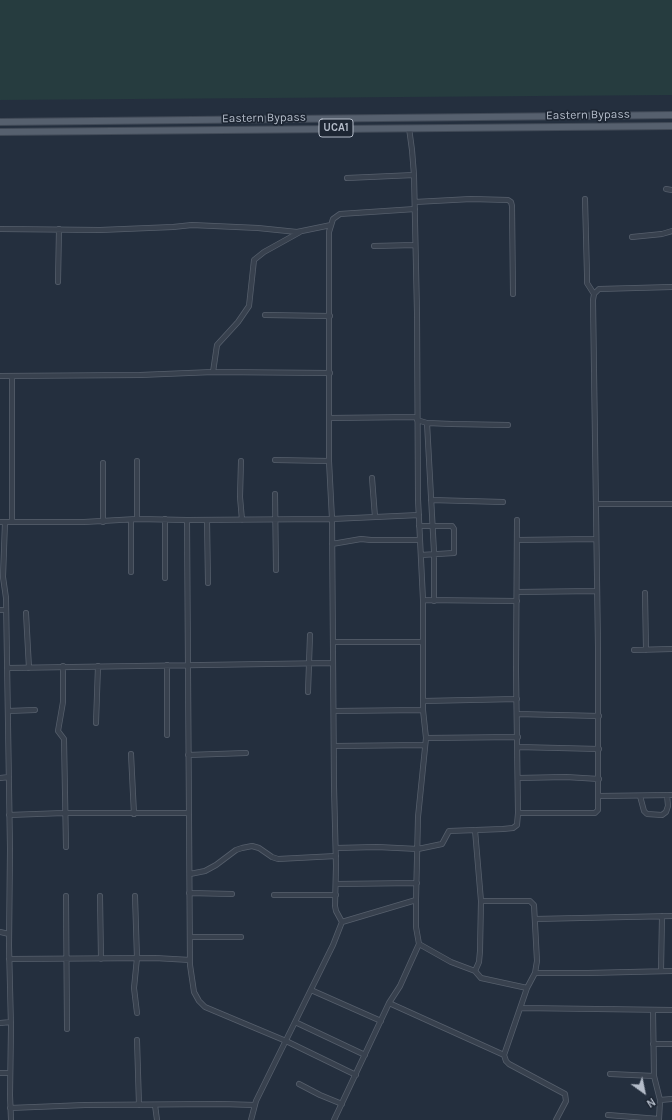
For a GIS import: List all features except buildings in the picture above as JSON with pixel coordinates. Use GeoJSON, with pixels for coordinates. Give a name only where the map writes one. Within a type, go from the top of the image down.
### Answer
{"type":"FeatureCollection","features":[{"type":"Feature","properties":{"kind":"main road","name":"Eastern Bypass"},"geometry":{"type":"LineString","coordinates":[[0,122],[669,115]]}},
{"type":"Feature","properties":{"kind":"main road"},"geometry":{"type":"LineString","coordinates":[[669,115],[669,126]]}},
{"type":"Feature","properties":{"kind":"main road"},"geometry":{"type":"LineString","coordinates":[[146,131],[147,121]]}},
{"type":"Feature","properties":{"kind":"main road","name":"Eastern Bypass"},"geometry":{"type":"LineString","coordinates":[[0,132],[669,126]]}},
{"type":"Feature","properties":{"kind":"street"},"geometry":{"type":"LineString","coordinates":[[334,1120],[389,1003],[400,986],[419,944],[416,927],[418,817],[426,738],[423,710],[423,600],[417,418],[415,202],[412,150],[408,128]]}},
{"type":"Feature","properties":{"kind":"street"},"geometry":{"type":"LineString","coordinates":[[347,178],[414,176]]}},
{"type":"Feature","properties":{"kind":"street"},"geometry":{"type":"LineString","coordinates":[[666,189],[672,190]]}},
{"type":"Feature","properties":{"kind":"street"},"geometry":{"type":"LineString","coordinates":[[415,202],[471,199],[508,200],[511,202],[513,294]]}},
{"type":"Feature","properties":{"kind":"street"},"geometry":{"type":"LineString","coordinates":[[585,199],[587,283],[594,294]]}},
{"type":"Feature","properties":{"kind":"street"},"geometry":{"type":"LineString","coordinates":[[251,1120],[255,1105],[333,945],[342,922],[336,911],[332,519],[329,461],[329,232],[335,217],[340,214],[415,209]]}},
{"type":"Feature","properties":{"kind":"street"},"geometry":{"type":"LineString","coordinates":[[0,229],[150,228],[192,225],[258,228],[288,232],[302,231],[331,224]]}},
{"type":"Feature","properties":{"kind":"street"},"geometry":{"type":"LineString","coordinates":[[58,282],[59,229]]}},
{"type":"Feature","properties":{"kind":"street"},"geometry":{"type":"LineString","coordinates":[[213,372],[217,345],[238,322],[249,306],[254,260],[264,252],[302,231]]}},
{"type":"Feature","properties":{"kind":"street"},"geometry":{"type":"LineString","coordinates":[[632,237],[662,234],[672,231]]}},
{"type":"Feature","properties":{"kind":"street"},"geometry":{"type":"LineString","coordinates":[[374,246],[415,245]]}},
{"type":"Feature","properties":{"kind":"street"},"geometry":{"type":"LineString","coordinates":[[518,813],[595,813],[598,810],[599,748],[593,300],[594,294],[599,289],[603,288],[672,287]]}},
{"type":"Feature","properties":{"kind":"street"},"geometry":{"type":"LineString","coordinates":[[265,315],[330,316]]}},
{"type":"Feature","properties":{"kind":"street"},"geometry":{"type":"LineString","coordinates":[[0,376],[213,372],[330,373]]}},
{"type":"Feature","properties":{"kind":"street"},"geometry":{"type":"LineString","coordinates":[[12,376],[12,522]]}},
{"type":"Feature","properties":{"kind":"street"},"geometry":{"type":"LineString","coordinates":[[330,418],[417,418],[427,422],[508,425]]}},
{"type":"Feature","properties":{"kind":"street"},"geometry":{"type":"LineString","coordinates":[[427,422],[433,526],[434,600]]}},
{"type":"Feature","properties":{"kind":"street"},"geometry":{"type":"LineString","coordinates":[[275,460],[329,461]]}},
{"type":"Feature","properties":{"kind":"street"},"geometry":{"type":"LineString","coordinates":[[137,461],[137,519]]}},
{"type":"Feature","properties":{"kind":"street"},"geometry":{"type":"LineString","coordinates":[[241,461],[240,497],[242,520]]}},
{"type":"Feature","properties":{"kind":"street"},"geometry":{"type":"LineString","coordinates":[[103,463],[103,522]]}},
{"type":"Feature","properties":{"kind":"street"},"geometry":{"type":"LineString","coordinates":[[372,478],[375,517]]}},
{"type":"Feature","properties":{"kind":"street"},"geometry":{"type":"LineString","coordinates":[[275,494],[276,570]]}},
{"type":"Feature","properties":{"kind":"street"},"geometry":{"type":"LineString","coordinates":[[431,500],[503,502]]}},
{"type":"Feature","properties":{"kind":"street"},"geometry":{"type":"LineString","coordinates":[[596,504],[672,504]]}},
{"type":"Feature","properties":{"kind":"street"},"geometry":{"type":"LineString","coordinates":[[10,1120],[11,1022],[9,959],[9,777],[6,610],[5,587],[2,577],[3,522],[103,522],[137,519],[276,520],[419,515]]}},
{"type":"Feature","properties":{"kind":"street"},"geometry":{"type":"LineString","coordinates":[[131,520],[131,572]]}},
{"type":"Feature","properties":{"kind":"street"},"geometry":{"type":"LineString","coordinates":[[165,520],[165,578]]}},
{"type":"Feature","properties":{"kind":"street"},"geometry":{"type":"LineString","coordinates":[[187,520],[189,893],[190,960],[194,992],[199,1001],[205,1007],[286,1041],[356,1075]]}},
{"type":"Feature","properties":{"kind":"street"},"geometry":{"type":"LineString","coordinates":[[207,520],[208,583]]}},
{"type":"Feature","properties":{"kind":"street"},"geometry":{"type":"LineString","coordinates":[[336,848],[377,847],[418,849],[442,844],[449,831],[513,828],[516,825],[518,813],[517,520]]}},
{"type":"Feature","properties":{"kind":"street"},"geometry":{"type":"LineString","coordinates":[[420,526],[452,526],[454,529],[454,553],[421,555]]}},
{"type":"Feature","properties":{"kind":"street"},"geometry":{"type":"LineString","coordinates":[[332,544],[361,539],[420,540]]}},
{"type":"Feature","properties":{"kind":"street"},"geometry":{"type":"LineString","coordinates":[[517,540],[596,539]]}},
{"type":"Feature","properties":{"kind":"street"},"geometry":{"type":"LineString","coordinates":[[517,592],[597,591]]}},
{"type":"Feature","properties":{"kind":"street"},"geometry":{"type":"LineString","coordinates":[[645,593],[646,650]]}},
{"type":"Feature","properties":{"kind":"street"},"geometry":{"type":"LineString","coordinates":[[423,600],[517,601]]}},
{"type":"Feature","properties":{"kind":"street"},"geometry":{"type":"LineString","coordinates":[[0,610],[6,610]]}},
{"type":"Feature","properties":{"kind":"street"},"geometry":{"type":"LineString","coordinates":[[26,613],[29,668]]}},
{"type":"Feature","properties":{"kind":"street"},"geometry":{"type":"LineString","coordinates":[[308,692],[310,635]]}},
{"type":"Feature","properties":{"kind":"street"},"geometry":{"type":"LineString","coordinates":[[333,642],[423,642]]}},
{"type":"Feature","properties":{"kind":"street"},"geometry":{"type":"LineString","coordinates":[[634,650],[672,649]]}},
{"type":"Feature","properties":{"kind":"street"},"geometry":{"type":"LineString","coordinates":[[7,668],[333,663]]}},
{"type":"Feature","properties":{"kind":"street"},"geometry":{"type":"LineString","coordinates":[[167,665],[167,735]]}},
{"type":"Feature","properties":{"kind":"street"},"geometry":{"type":"LineString","coordinates":[[63,666],[63,702],[58,731],[64,739],[64,813],[66,847]]}},
{"type":"Feature","properties":{"kind":"street"},"geometry":{"type":"LineString","coordinates":[[96,724],[98,666]]}},
{"type":"Feature","properties":{"kind":"street"},"geometry":{"type":"LineString","coordinates":[[423,701],[517,699]]}},
{"type":"Feature","properties":{"kind":"street"},"geometry":{"type":"LineString","coordinates":[[8,711],[35,710]]}},
{"type":"Feature","properties":{"kind":"street"},"geometry":{"type":"LineString","coordinates":[[334,712],[423,710]]}},
{"type":"Feature","properties":{"kind":"street"},"geometry":{"type":"LineString","coordinates":[[517,714],[598,716]]}},
{"type":"Feature","properties":{"kind":"street"},"geometry":{"type":"LineString","coordinates":[[426,738],[518,737]]}},
{"type":"Feature","properties":{"kind":"street"},"geometry":{"type":"LineString","coordinates":[[334,746],[425,745]]}},
{"type":"Feature","properties":{"kind":"street"},"geometry":{"type":"LineString","coordinates":[[518,747],[599,748]]}},
{"type":"Feature","properties":{"kind":"street"},"geometry":{"type":"LineString","coordinates":[[188,754],[246,753]]}},
{"type":"Feature","properties":{"kind":"street"},"geometry":{"type":"LineString","coordinates":[[131,754],[134,814]]}},
{"type":"Feature","properties":{"kind":"street"},"geometry":{"type":"LineString","coordinates":[[0,778],[9,777]]}},
{"type":"Feature","properties":{"kind":"street"},"geometry":{"type":"LineString","coordinates":[[518,778],[566,777],[599,780]]}},
{"type":"Feature","properties":{"kind":"street"},"geometry":{"type":"LineString","coordinates":[[599,796],[670,795],[666,812],[662,815],[647,814],[644,811],[640,796]]}},
{"type":"Feature","properties":{"kind":"street"},"geometry":{"type":"LineString","coordinates":[[9,815],[189,812]]}},
{"type":"Feature","properties":{"kind":"street"},"geometry":{"type":"LineString","coordinates":[[475,830],[481,901],[480,951],[479,962],[475,971]]}},
{"type":"Feature","properties":{"kind":"street"},"geometry":{"type":"LineString","coordinates":[[190,874],[206,871],[236,850],[252,846],[259,848],[272,857],[278,859],[336,856]]}},
{"type":"Feature","properties":{"kind":"street"},"geometry":{"type":"LineString","coordinates":[[336,884],[417,883]]}},
{"type":"Feature","properties":{"kind":"street"},"geometry":{"type":"LineString","coordinates":[[189,893],[232,894]]}},
{"type":"Feature","properties":{"kind":"street"},"geometry":{"type":"LineString","coordinates":[[274,895],[336,895]]}},
{"type":"Feature","properties":{"kind":"street"},"geometry":{"type":"LineString","coordinates":[[66,896],[67,1029]]}},
{"type":"Feature","properties":{"kind":"street"},"geometry":{"type":"LineString","coordinates":[[100,896],[102,958]]}},
{"type":"Feature","properties":{"kind":"street"},"geometry":{"type":"LineString","coordinates":[[135,896],[137,958],[134,988],[137,1014]]}},
{"type":"Feature","properties":{"kind":"street"},"geometry":{"type":"LineString","coordinates":[[342,922],[416,900]]}},
{"type":"Feature","properties":{"kind":"street"},"geometry":{"type":"LineString","coordinates":[[481,901],[530,901],[534,905],[537,961],[535,973],[527,988],[504,1055],[509,1064],[564,1094],[566,1100],[556,1120]]}},
{"type":"Feature","properties":{"kind":"street"},"geometry":{"type":"LineString","coordinates":[[661,971],[662,916]]}},
{"type":"Feature","properties":{"kind":"street"},"geometry":{"type":"LineString","coordinates":[[535,919],[672,916]]}},
{"type":"Feature","properties":{"kind":"street"},"geometry":{"type":"LineString","coordinates":[[0,932],[9,934]]}},
{"type":"Feature","properties":{"kind":"street"},"geometry":{"type":"LineString","coordinates":[[190,937],[241,937]]}},
{"type":"Feature","properties":{"kind":"street"},"geometry":{"type":"LineString","coordinates":[[419,944],[451,962],[475,971],[481,978],[527,988]]}},
{"type":"Feature","properties":{"kind":"street"},"geometry":{"type":"LineString","coordinates":[[9,959],[137,958],[190,960]]}},
{"type":"Feature","properties":{"kind":"street"},"geometry":{"type":"LineString","coordinates":[[535,973],[672,971]]}},
{"type":"Feature","properties":{"kind":"street"},"geometry":{"type":"LineString","coordinates":[[311,990],[381,1021]]}},
{"type":"Feature","properties":{"kind":"street"},"geometry":{"type":"LineString","coordinates":[[389,1003],[504,1055]]}},
{"type":"Feature","properties":{"kind":"street"},"geometry":{"type":"LineString","coordinates":[[521,1008],[672,1010]]}},
{"type":"Feature","properties":{"kind":"street"},"geometry":{"type":"LineString","coordinates":[[608,1115],[659,1120],[660,1100],[654,1076],[653,1010]]}},
{"type":"Feature","properties":{"kind":"street"},"geometry":{"type":"LineString","coordinates":[[0,1023],[11,1022]]}},
{"type":"Feature","properties":{"kind":"street"},"geometry":{"type":"LineString","coordinates":[[295,1022],[365,1055]]}},
{"type":"Feature","properties":{"kind":"street"},"geometry":{"type":"LineString","coordinates":[[137,1040],[139,1105]]}},
{"type":"Feature","properties":{"kind":"street"},"geometry":{"type":"LineString","coordinates":[[653,1044],[672,1044]]}},
{"type":"Feature","properties":{"kind":"street"},"geometry":{"type":"LineString","coordinates":[[0,1073],[10,1073]]}},
{"type":"Feature","properties":{"kind":"street"},"geometry":{"type":"LineString","coordinates":[[610,1074],[654,1076]]}},
{"type":"Feature","properties":{"kind":"street"},"geometry":{"type":"LineString","coordinates":[[299,1084],[342,1104]]}},
{"type":"Feature","properties":{"kind":"street"},"geometry":{"type":"LineString","coordinates":[[660,1100],[672,1099]]}},
{"type":"Feature","properties":{"kind":"street"},"geometry":{"type":"LineString","coordinates":[[10,1108],[85,1104],[255,1105]]}},
{"type":"Feature","properties":{"kind":"street"},"geometry":{"type":"LineString","coordinates":[[156,1105],[157,1120]]}},
{"type":"Feature","properties":{"kind":"green space"},"geometry":{"type":"Polygon","coordinates":[[[0,0],[672,0],[672,95],[0,100],[0,0]]]}}]}
